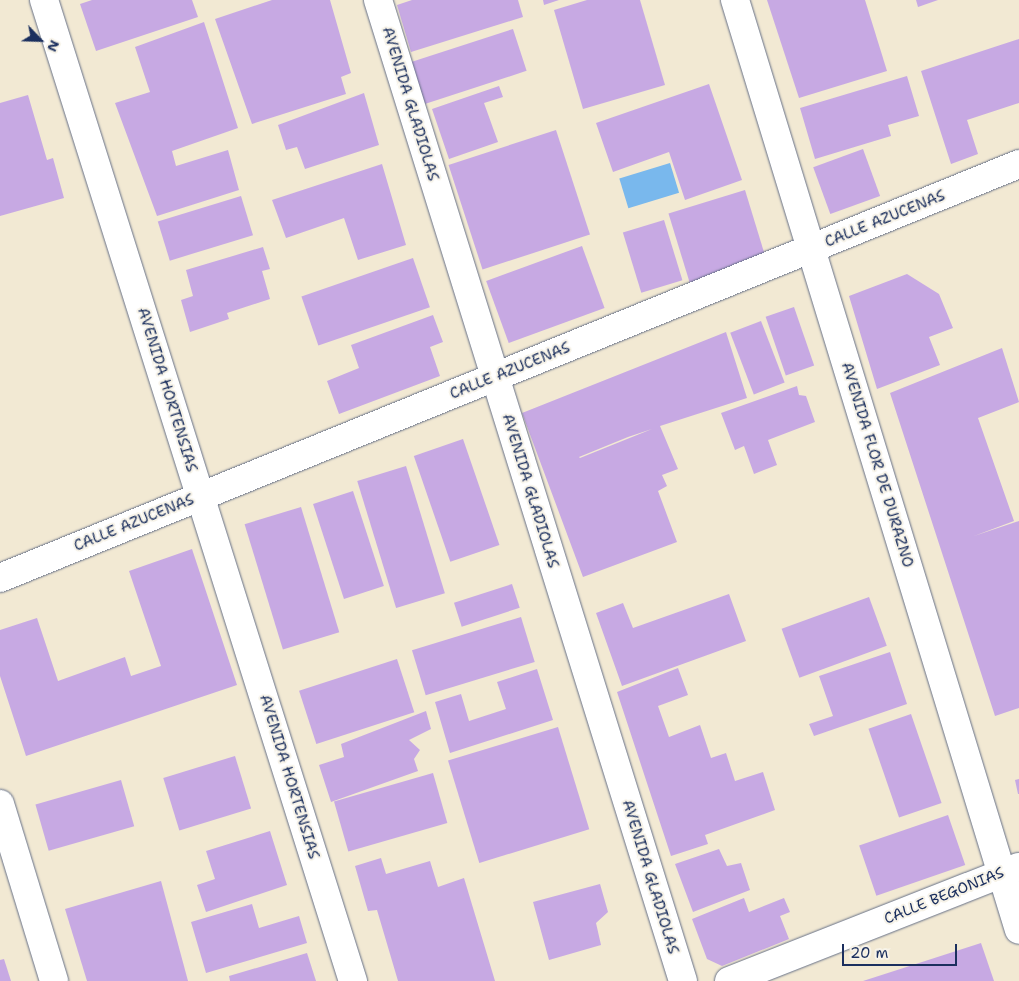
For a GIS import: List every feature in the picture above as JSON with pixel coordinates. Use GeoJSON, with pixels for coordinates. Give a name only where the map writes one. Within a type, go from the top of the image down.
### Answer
{"type":"FeatureCollection","features":[{"type":"Feature","properties":{"kind":"street","name":"AVENIDA HORTENSIAS"},"geometry":{"type":"LineString","coordinates":[[44,0],[353,981]]}},
{"type":"Feature","properties":{"kind":"street","name":"AVENIDA GLADIOLAS"},"geometry":{"type":"LineString","coordinates":[[378,0],[683,981]]}},
{"type":"Feature","properties":{"kind":"street","name":"AVENIDA FLOR DE DURAZNO"},"geometry":{"type":"LineString","coordinates":[[735,0],[811,249],[1010,870],[1019,930]]}},
{"type":"Feature","properties":{"kind":"street","name":"CALLE AZUCENAS"},"geometry":{"type":"LineString","coordinates":[[0,578],[1019,164]]}},
{"type":"Feature","properties":{"kind":"street"},"geometry":{"type":"LineString","coordinates":[[0,804],[54,981]]}},
{"type":"Feature","properties":{"kind":"street","name":"CALLE BEGONIAS"},"geometry":{"type":"LineString","coordinates":[[729,981],[1010,870]]}},
{"type":"Feature","properties":{"kind":"water"},"geometry":{"type":"Polygon","coordinates":[[[670,163],[679,193],[628,208],[619,178],[670,163]]]}},
{"type":"Feature","properties":{"kind":"building"},"geometry":{"type":"Polygon","coordinates":[[[92,0],[192,0],[198,17],[96,51],[80,4],[92,0]]]}},
{"type":"Feature","properties":{"kind":"building"},"geometry":{"type":"Polygon","coordinates":[[[272,0],[330,0],[351,73],[341,77],[346,94],[252,124],[215,19],[272,0]]]}},
{"type":"Feature","properties":{"kind":"building"},"geometry":{"type":"Polygon","coordinates":[[[412,0],[518,0],[523,17],[411,52],[397,5],[412,0]]]}},
{"type":"Feature","properties":{"kind":"building"},"geometry":{"type":"Polygon","coordinates":[[[543,0],[559,0],[544,5],[543,0]]]}},
{"type":"Feature","properties":{"kind":"building"},"geometry":{"type":"Polygon","coordinates":[[[587,0],[640,0],[665,85],[583,109],[554,10],[587,0]]]}},
{"type":"Feature","properties":{"kind":"building"},"geometry":{"type":"Polygon","coordinates":[[[767,0],[865,0],[887,71],[799,98],[767,0]]]}},
{"type":"Feature","properties":{"kind":"building"},"geometry":{"type":"Polygon","coordinates":[[[916,0],[938,0],[918,7],[916,0]]]}},
{"type":"Feature","properties":{"kind":"building"},"geometry":{"type":"Polygon","coordinates":[[[204,22],[238,128],[172,151],[176,166],[228,150],[239,190],[157,216],[115,103],[150,92],[135,47],[204,22]]]}},
{"type":"Feature","properties":{"kind":"building"},"geometry":{"type":"Polygon","coordinates":[[[513,29],[527,71],[425,104],[411,62],[513,29]]]}},
{"type":"Feature","properties":{"kind":"building"},"geometry":{"type":"Polygon","coordinates":[[[1019,39],[1019,103],[967,120],[978,154],[951,164],[921,71],[1019,39]]]}},
{"type":"Feature","properties":{"kind":"building"},"geometry":{"type":"Polygon","coordinates":[[[907,76],[919,116],[888,125],[891,136],[815,159],[800,108],[907,76]]]}},
{"type":"Feature","properties":{"kind":"building"},"geometry":{"type":"Polygon","coordinates":[[[709,84],[742,180],[685,200],[669,152],[613,172],[596,123],[709,84]]]}},
{"type":"Feature","properties":{"kind":"building"},"geometry":{"type":"Polygon","coordinates":[[[499,86],[503,97],[484,103],[498,142],[449,159],[432,109],[499,86]]]}},
{"type":"Feature","properties":{"kind":"building"},"geometry":{"type":"Polygon","coordinates":[[[364,93],[379,145],[305,169],[297,147],[286,150],[278,125],[364,93]]]}},
{"type":"Feature","properties":{"kind":"building"},"geometry":{"type":"Polygon","coordinates":[[[28,95],[47,160],[53,158],[64,198],[0,216],[0,103],[28,95]]]}},
{"type":"Feature","properties":{"kind":"building"},"geometry":{"type":"Polygon","coordinates":[[[556,130],[590,235],[483,270],[449,165],[556,130]]]}},
{"type":"Feature","properties":{"kind":"building"},"geometry":{"type":"Polygon","coordinates":[[[863,149],[880,196],[830,214],[813,167],[863,149]]]}},
{"type":"Feature","properties":{"kind":"building"},"geometry":{"type":"Polygon","coordinates":[[[382,164],[406,245],[358,260],[344,218],[286,238],[272,200],[382,164]]]}},
{"type":"Feature","properties":{"kind":"building"},"geometry":{"type":"Polygon","coordinates":[[[745,190],[767,262],[690,285],[668,213],[745,190]]]}},
{"type":"Feature","properties":{"kind":"building"},"geometry":{"type":"Polygon","coordinates":[[[241,196],[253,235],[170,261],[158,221],[241,196]]]}},
{"type":"Feature","properties":{"kind":"building"},"geometry":{"type":"Polygon","coordinates":[[[664,220],[682,280],[641,293],[623,233],[664,220]]]}},
{"type":"Feature","properties":{"kind":"building"},"geometry":{"type":"Polygon","coordinates":[[[582,246],[605,308],[509,343],[486,281],[582,246]]]}},
{"type":"Feature","properties":{"kind":"building"},"geometry":{"type":"Polygon","coordinates":[[[263,247],[270,269],[262,271],[270,299],[227,313],[229,319],[190,332],[181,300],[193,296],[186,270],[263,247]]]}},
{"type":"Feature","properties":{"kind":"building"},"geometry":{"type":"Polygon","coordinates":[[[413,258],[430,307],[318,346],[301,296],[413,258]]]}},
{"type":"Feature","properties":{"kind":"building"},"geometry":{"type":"Polygon","coordinates":[[[907,274],[939,294],[953,328],[929,337],[940,365],[877,389],[849,296],[907,274]]]}},
{"type":"Feature","properties":{"kind":"building"},"geometry":{"type":"Polygon","coordinates":[[[794,307],[814,366],[786,375],[766,317],[794,307]]]}},
{"type":"Feature","properties":{"kind":"building"},"geometry":{"type":"Polygon","coordinates":[[[433,315],[443,342],[430,347],[440,376],[339,414],[327,381],[359,368],[351,345],[433,315]]]}},
{"type":"Feature","properties":{"kind":"building"},"geometry":{"type":"Polygon","coordinates":[[[761,321],[785,383],[754,394],[730,333],[761,321]]]}},
{"type":"Feature","properties":{"kind":"building"},"geometry":{"type":"Polygon","coordinates":[[[726,332],[747,398],[660,426],[678,469],[662,475],[667,486],[658,491],[677,542],[583,577],[522,413],[726,332]],[[652,429],[628,437],[580,458],[652,429]]]}},
{"type":"Feature","properties":{"kind":"building"},"geometry":{"type":"Polygon","coordinates":[[[1002,348],[1019,402],[978,418],[1014,521],[974,536],[1019,521],[1019,708],[995,716],[890,393],[1002,348]]]}},
{"type":"Feature","properties":{"kind":"building"},"geometry":{"type":"Polygon","coordinates":[[[797,386],[799,395],[806,396],[815,422],[768,440],[777,465],[754,474],[744,446],[735,450],[721,413],[797,386]]]}},
{"type":"Feature","properties":{"kind":"building"},"geometry":{"type":"Polygon","coordinates":[[[463,439],[499,545],[450,562],[414,456],[463,439]]]}},
{"type":"Feature","properties":{"kind":"building"},"geometry":{"type":"Polygon","coordinates":[[[406,466],[445,593],[396,608],[357,481],[406,466]]]}},
{"type":"Feature","properties":{"kind":"building"},"geometry":{"type":"Polygon","coordinates":[[[353,491],[384,586],[344,599],[313,504],[353,491]]]}},
{"type":"Feature","properties":{"kind":"building"},"geometry":{"type":"Polygon","coordinates":[[[301,507],[339,632],[283,650],[245,524],[301,507]]]}},
{"type":"Feature","properties":{"kind":"building"},"geometry":{"type":"Polygon","coordinates":[[[192,549],[237,685],[26,756],[0,676],[0,630],[37,618],[58,681],[125,657],[131,676],[161,666],[129,571],[192,549]]]}},
{"type":"Feature","properties":{"kind":"building"},"geometry":{"type":"Polygon","coordinates":[[[512,584],[520,608],[462,627],[454,603],[512,584]]]}},
{"type":"Feature","properties":{"kind":"building"},"geometry":{"type":"Polygon","coordinates":[[[729,594],[746,641],[622,686],[596,613],[623,603],[633,628],[729,594]]]}},
{"type":"Feature","properties":{"kind":"building"},"geometry":{"type":"Polygon","coordinates":[[[869,597],[887,646],[799,678],[782,629],[869,597]]]}},
{"type":"Feature","properties":{"kind":"building"},"geometry":{"type":"Polygon","coordinates":[[[521,617],[535,662],[426,695],[412,650],[521,617]]]}},
{"type":"Feature","properties":{"kind":"building"},"geometry":{"type":"Polygon","coordinates":[[[890,652],[907,704],[814,736],[809,724],[833,716],[819,676],[890,652]]]}},
{"type":"Feature","properties":{"kind":"building"},"geometry":{"type":"Polygon","coordinates":[[[397,659],[414,712],[316,744],[299,691],[397,659]]]}},
{"type":"Feature","properties":{"kind":"building"},"geometry":{"type":"Polygon","coordinates":[[[678,668],[688,695],[658,706],[669,737],[700,725],[711,758],[726,753],[735,781],[763,772],[775,810],[705,835],[708,844],[671,856],[617,692],[678,668]]]}},
{"type":"Feature","properties":{"kind":"building"},"geometry":{"type":"Polygon","coordinates":[[[537,669],[553,720],[450,753],[435,702],[461,694],[469,721],[506,709],[497,682],[537,669]]]}},
{"type":"Feature","properties":{"kind":"building"},"geometry":{"type":"Polygon","coordinates":[[[426,711],[431,729],[409,740],[420,750],[414,759],[418,771],[331,802],[319,765],[344,757],[341,744],[426,711]]]}},
{"type":"Feature","properties":{"kind":"building"},"geometry":{"type":"Polygon","coordinates":[[[911,714],[942,803],[899,818],[868,729],[911,714]]]}},
{"type":"Feature","properties":{"kind":"building"},"geometry":{"type":"Polygon","coordinates":[[[558,727],[589,829],[479,863],[448,761],[558,727]]]}},
{"type":"Feature","properties":{"kind":"building"},"geometry":{"type":"Polygon","coordinates":[[[235,756],[251,809],[179,831],[163,778],[235,756]]]}},
{"type":"Feature","properties":{"kind":"building"},"geometry":{"type":"Polygon","coordinates":[[[433,773],[447,823],[348,851],[334,801],[433,773]]]}},
{"type":"Feature","properties":{"kind":"building"},"geometry":{"type":"Polygon","coordinates":[[[1019,779],[1019,794],[1018,794],[1015,780],[1019,779]]]}},
{"type":"Feature","properties":{"kind":"building"},"geometry":{"type":"Polygon","coordinates":[[[121,780],[134,826],[49,851],[35,805],[121,780]]]}},
{"type":"Feature","properties":{"kind":"building"},"geometry":{"type":"Polygon","coordinates":[[[948,815],[965,865],[876,896],[859,846],[948,815]]]}},
{"type":"Feature","properties":{"kind":"building"},"geometry":{"type":"Polygon","coordinates":[[[270,831],[287,885],[206,912],[197,885],[215,879],[206,851],[270,831]]]}},
{"type":"Feature","properties":{"kind":"building"},"geometry":{"type":"Polygon","coordinates":[[[719,849],[727,866],[741,863],[750,890],[693,912],[675,864],[719,849]]]}},
{"type":"Feature","properties":{"kind":"building"},"geometry":{"type":"Polygon","coordinates":[[[381,858],[386,874],[430,861],[438,887],[464,878],[495,981],[398,981],[377,910],[368,911],[355,866],[381,858]]]}},
{"type":"Feature","properties":{"kind":"building"},"geometry":{"type":"Polygon","coordinates":[[[161,881],[188,981],[87,981],[65,909],[161,881]]]}},
{"type":"Feature","properties":{"kind":"building"},"geometry":{"type":"Polygon","coordinates":[[[600,884],[608,912],[596,923],[601,945],[549,960],[533,902],[600,884]]]}},
{"type":"Feature","properties":{"kind":"building"},"geometry":{"type":"Polygon","coordinates":[[[744,898],[749,912],[784,898],[790,912],[780,916],[789,939],[722,966],[707,959],[692,919],[744,898]]]}},
{"type":"Feature","properties":{"kind":"building"},"geometry":{"type":"Polygon","coordinates":[[[252,904],[259,928],[299,916],[307,943],[206,973],[191,922],[252,904]]]}},
{"type":"Feature","properties":{"kind":"building"},"geometry":{"type":"Polygon","coordinates":[[[981,943],[994,981],[863,981],[981,943]]]}},
{"type":"Feature","properties":{"kind":"building"},"geometry":{"type":"Polygon","coordinates":[[[307,953],[316,981],[230,981],[229,976],[307,953]]]}},
{"type":"Feature","properties":{"kind":"building"},"geometry":{"type":"Polygon","coordinates":[[[4,959],[11,981],[0,981],[0,960],[4,959]]]}}]}
